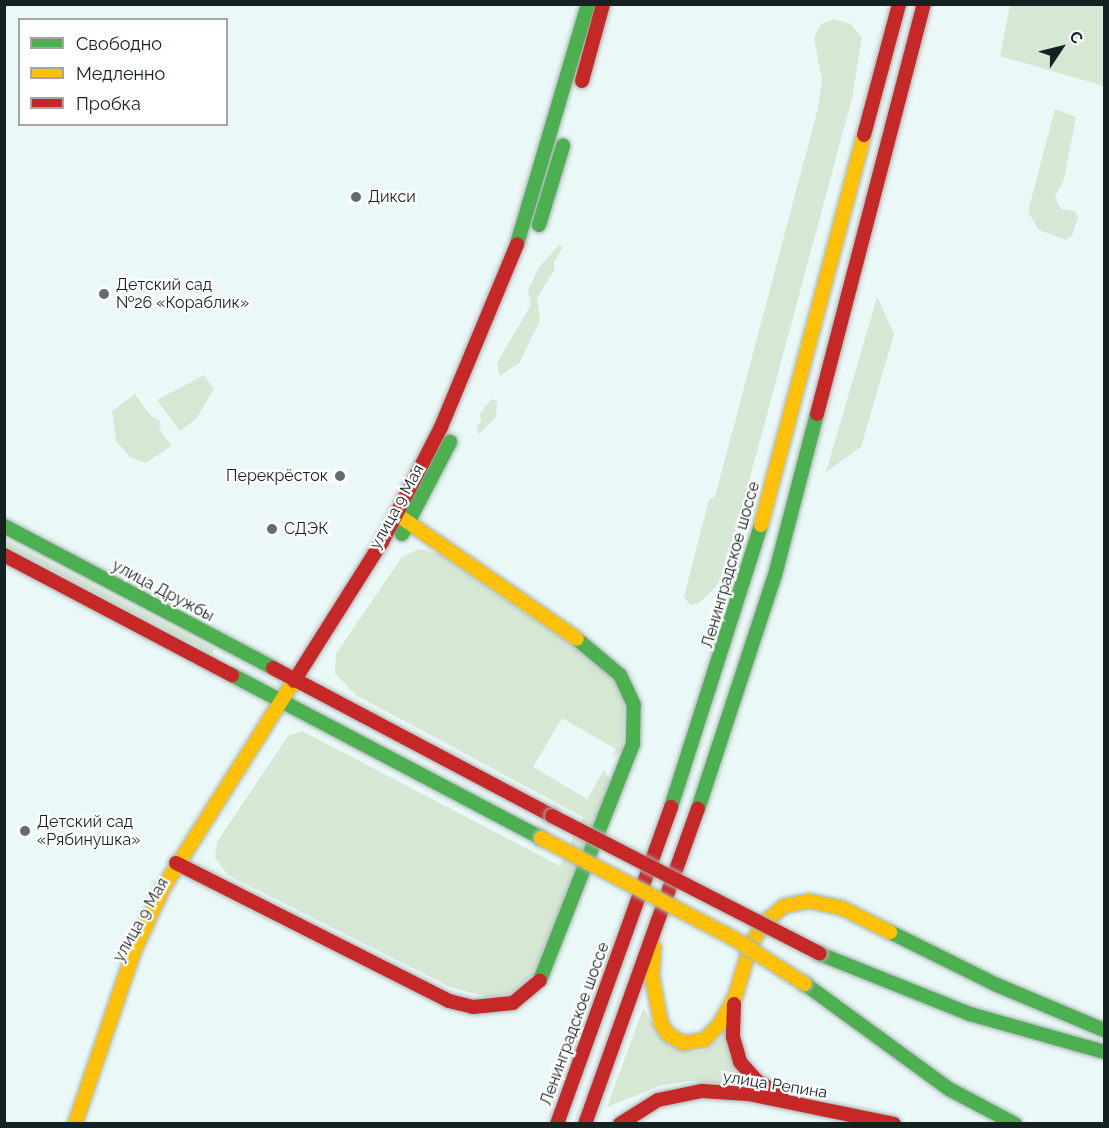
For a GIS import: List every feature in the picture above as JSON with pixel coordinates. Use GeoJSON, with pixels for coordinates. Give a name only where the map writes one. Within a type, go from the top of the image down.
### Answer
{"type":"FeatureCollection","features":[{"type":"Feature","properties":{"kind":"main road","name":"улица 9 Мая"},"geometry":{"type":"LineString","coordinates":[[300,682],[397,515],[461,382],[517,245],[588,4]]}},
{"type":"Feature","properties":{"kind":"main road"},"geometry":{"type":"LineString","coordinates":[[577,98],[603,4]]}},
{"type":"Feature","properties":{"kind":"main road","name":"Ленинградское шоссе"},"geometry":{"type":"LineString","coordinates":[[557,1124],[676,794],[747,577],[899,4]]}},
{"type":"Feature","properties":{"kind":"main road"},"geometry":{"type":"LineString","coordinates":[[585,1124],[738,692],[775,575],[924,4]]}},
{"type":"Feature","properties":{"kind":"main road","name":"улица 9 Мая"},"geometry":{"type":"LineString","coordinates":[[124,980],[286,704],[409,523],[453,435],[531,249],[568,130]]}},
{"type":"Feature","properties":{"kind":"main road"},"geometry":{"type":"LineString","coordinates":[[176,863],[449,1001],[473,1007],[513,1003],[543,977],[633,744],[634,705],[620,675],[596,652],[397,515]]}},
{"type":"Feature","properties":{"kind":"main road","name":"улица Дружбы"},"geometry":{"type":"LineString","coordinates":[[4,526],[552,816],[820,954],[970,1014],[1104,1052]]}},
{"type":"Feature","properties":{"kind":"main road"},"geometry":{"type":"LineString","coordinates":[[4,555],[733,938],[805,984],[949,1089],[1015,1124]]}},
{"type":"Feature","properties":{"kind":"main road","name":"улица 9 Мая"},"geometry":{"type":"LineString","coordinates":[[75,1124],[142,932],[176,863],[286,704]]}},
{"type":"Feature","properties":{"kind":"main road"},"geometry":{"type":"LineString","coordinates":[[655,926],[655,1004],[668,1034],[683,1043],[704,1040],[719,1025],[735,997],[751,944],[765,922],[784,906],[809,901],[842,908],[997,984],[1104,1030]]}},
{"type":"Feature","properties":{"kind":"main road"},"geometry":{"type":"LineString","coordinates":[[735,997],[733,1037],[740,1062],[757,1081],[799,1104]]}},
{"type":"Feature","properties":{"kind":"main road","name":"улица Репина"},"geometry":{"type":"LineString","coordinates":[[620,1124],[658,1100],[702,1091],[748,1094],[894,1124]]}},
{"type":"Feature","properties":{"kind":"green space"},"geometry":{"type":"Polygon","coordinates":[[[1010,5],[1104,5],[1104,86],[1000,56],[1010,5]]]}},
{"type":"Feature","properties":{"kind":"green space"},"geometry":{"type":"Polygon","coordinates":[[[834,19],[850,24],[862,37],[852,98],[726,567],[716,587],[699,603],[690,605],[684,597],[709,500],[715,497],[818,108],[822,80],[814,38],[821,24],[834,19]]]}},
{"type":"Feature","properties":{"kind":"green space"},"geometry":{"type":"Polygon","coordinates":[[[1055,109],[1076,117],[1064,179],[1055,197],[1061,209],[1075,211],[1078,217],[1072,236],[1066,240],[1039,230],[1028,212],[1055,109]]]}},
{"type":"Feature","properties":{"kind":"green space"},"geometry":{"type":"Polygon","coordinates":[[[559,245],[563,247],[554,262],[554,271],[537,298],[540,320],[520,362],[500,376],[497,363],[531,305],[528,290],[540,266],[559,245]]]}},
{"type":"Feature","properties":{"kind":"green space"},"geometry":{"type":"Polygon","coordinates":[[[877,297],[894,334],[861,447],[826,472],[877,297]]]}},
{"type":"Feature","properties":{"kind":"green space"},"geometry":{"type":"Polygon","coordinates":[[[204,375],[214,389],[196,419],[180,431],[157,400],[204,375]]]}},
{"type":"Feature","properties":{"kind":"green space"},"geometry":{"type":"Polygon","coordinates":[[[135,394],[149,414],[160,421],[159,428],[171,446],[146,463],[130,457],[116,441],[112,411],[135,394]]]}},
{"type":"Feature","properties":{"kind":"green space"},"geometry":{"type":"Polygon","coordinates":[[[492,399],[497,401],[496,417],[479,434],[476,427],[481,421],[480,413],[492,399]]]}},
{"type":"Feature","properties":{"kind":"green space"},"geometry":{"type":"Polygon","coordinates":[[[4,539],[214,649],[212,654],[5,545],[4,539]]]}},
{"type":"Feature","properties":{"kind":"green space"},"geometry":{"type":"Polygon","coordinates":[[[419,549],[440,554],[587,656],[611,676],[624,700],[623,751],[612,757],[616,749],[562,718],[533,767],[587,799],[604,770],[611,781],[533,975],[513,993],[488,997],[450,987],[228,875],[215,858],[217,842],[288,736],[302,731],[560,866],[583,817],[356,695],[335,674],[336,654],[402,557],[419,549]]]}},
{"type":"Feature","properties":{"kind":"green space"},"geometry":{"type":"Polygon","coordinates":[[[643,1009],[662,1037],[694,1052],[704,1051],[727,1032],[747,1086],[688,1081],[659,1086],[607,1107],[643,1009]]]}},
{"type":"Feature","properties":{"kind":"traffic: fast"},"geometry":{"type":"LineString","coordinates":[[517,244],[588,4]]}},
{"type":"Feature","properties":{"kind":"traffic: fast"},"geometry":{"type":"LineString","coordinates":[[539,225],[563,146]]}},
{"type":"Feature","properties":{"kind":"traffic: fast"},"geometry":{"type":"LineString","coordinates":[[698,809],[775,575],[817,414]]}},
{"type":"Feature","properties":{"kind":"traffic: fast"},"geometry":{"type":"LineString","coordinates":[[402,534],[450,442]]}},
{"type":"Feature","properties":{"kind":"traffic: fast"},"geometry":{"type":"LineString","coordinates":[[671,807],[761,525]]}},
{"type":"Feature","properties":{"kind":"traffic: fast"},"geometry":{"type":"LineString","coordinates":[[4,526],[273,668]]}},
{"type":"Feature","properties":{"kind":"traffic: fast"},"geometry":{"type":"LineString","coordinates":[[540,980],[633,744],[634,705],[620,675],[577,639]]}},
{"type":"Feature","properties":{"kind":"traffic: fast"},"geometry":{"type":"LineString","coordinates":[[232,675],[541,838]]}},
{"type":"Feature","properties":{"kind":"traffic: fast"},"geometry":{"type":"LineString","coordinates":[[890,932],[997,985],[1104,1030]]}},
{"type":"Feature","properties":{"kind":"traffic: fast"},"geometry":{"type":"LineString","coordinates":[[820,954],[970,1014],[1104,1052]]}},
{"type":"Feature","properties":{"kind":"traffic: fast"},"geometry":{"type":"LineString","coordinates":[[805,984],[949,1089],[1015,1124]]}},
{"type":"Feature","properties":{"kind":"traffic: slow"},"geometry":{"type":"LineString","coordinates":[[761,525],[864,135]]}},
{"type":"Feature","properties":{"kind":"traffic: slow"},"geometry":{"type":"LineString","coordinates":[[399,516],[577,639]]}},
{"type":"Feature","properties":{"kind":"traffic: slow"},"geometry":{"type":"LineString","coordinates":[[75,1124],[134,951],[163,888],[294,681]]}},
{"type":"Feature","properties":{"kind":"traffic: slow"},"geometry":{"type":"LineString","coordinates":[[541,838],[733,938],[805,984]]}},
{"type":"Feature","properties":{"kind":"traffic: slow"},"geometry":{"type":"LineString","coordinates":[[654,947],[652,976],[661,1023],[668,1034],[683,1043],[704,1040],[719,1025],[735,997],[751,944],[765,922],[784,906],[809,901],[842,908],[890,932]]}},
{"type":"Feature","properties":{"kind":"traffic: jam"},"geometry":{"type":"LineString","coordinates":[[582,81],[603,4]]}},
{"type":"Feature","properties":{"kind":"traffic: jam"},"geometry":{"type":"LineString","coordinates":[[864,135],[899,4]]}},
{"type":"Feature","properties":{"kind":"traffic: jam"},"geometry":{"type":"LineString","coordinates":[[817,414],[924,4]]}},
{"type":"Feature","properties":{"kind":"traffic: jam"},"geometry":{"type":"LineString","coordinates":[[294,681],[382,542],[441,427],[517,244]]}},
{"type":"Feature","properties":{"kind":"traffic: jam"},"geometry":{"type":"LineString","coordinates":[[4,555],[232,675]]}},
{"type":"Feature","properties":{"kind":"traffic: jam"},"geometry":{"type":"LineString","coordinates":[[273,668],[552,816]]}},
{"type":"Feature","properties":{"kind":"traffic: jam"},"geometry":{"type":"LineString","coordinates":[[557,1124],[671,807]]}},
{"type":"Feature","properties":{"kind":"traffic: jam"},"geometry":{"type":"LineString","coordinates":[[585,1124],[698,809]]}},
{"type":"Feature","properties":{"kind":"traffic: jam"},"geometry":{"type":"LineString","coordinates":[[552,816],[820,954]]}},
{"type":"Feature","properties":{"kind":"traffic: jam"},"geometry":{"type":"LineString","coordinates":[[176,863],[449,1001],[473,1007],[513,1003],[540,980]]}},
{"type":"Feature","properties":{"kind":"traffic: jam"},"geometry":{"type":"LineString","coordinates":[[734,1004],[733,1037],[740,1062],[757,1081],[781,1095]]}},
{"type":"Feature","properties":{"kind":"traffic: jam"},"geometry":{"type":"LineString","coordinates":[[620,1124],[658,1100],[702,1091],[748,1094],[894,1124]]}},
{"type":"Feature","properties":{"kind":"place","name":"Дикси"},"geometry":{"type":"Point","coordinates":[356,197]}},
{"type":"Feature","properties":{"kind":"place","name":"Детский сад №26 «Кораблик»"},"geometry":{"type":"Point","coordinates":[104,294]}},
{"type":"Feature","properties":{"kind":"place","name":"Перекрёсток"},"geometry":{"type":"Point","coordinates":[340,476]}},
{"type":"Feature","properties":{"kind":"place","name":"СДЭК"},"geometry":{"type":"Point","coordinates":[272,529]}},
{"type":"Feature","properties":{"kind":"place","name":"Детский сад «Рябинушка»"},"geometry":{"type":"Point","coordinates":[25,831]}}]}
